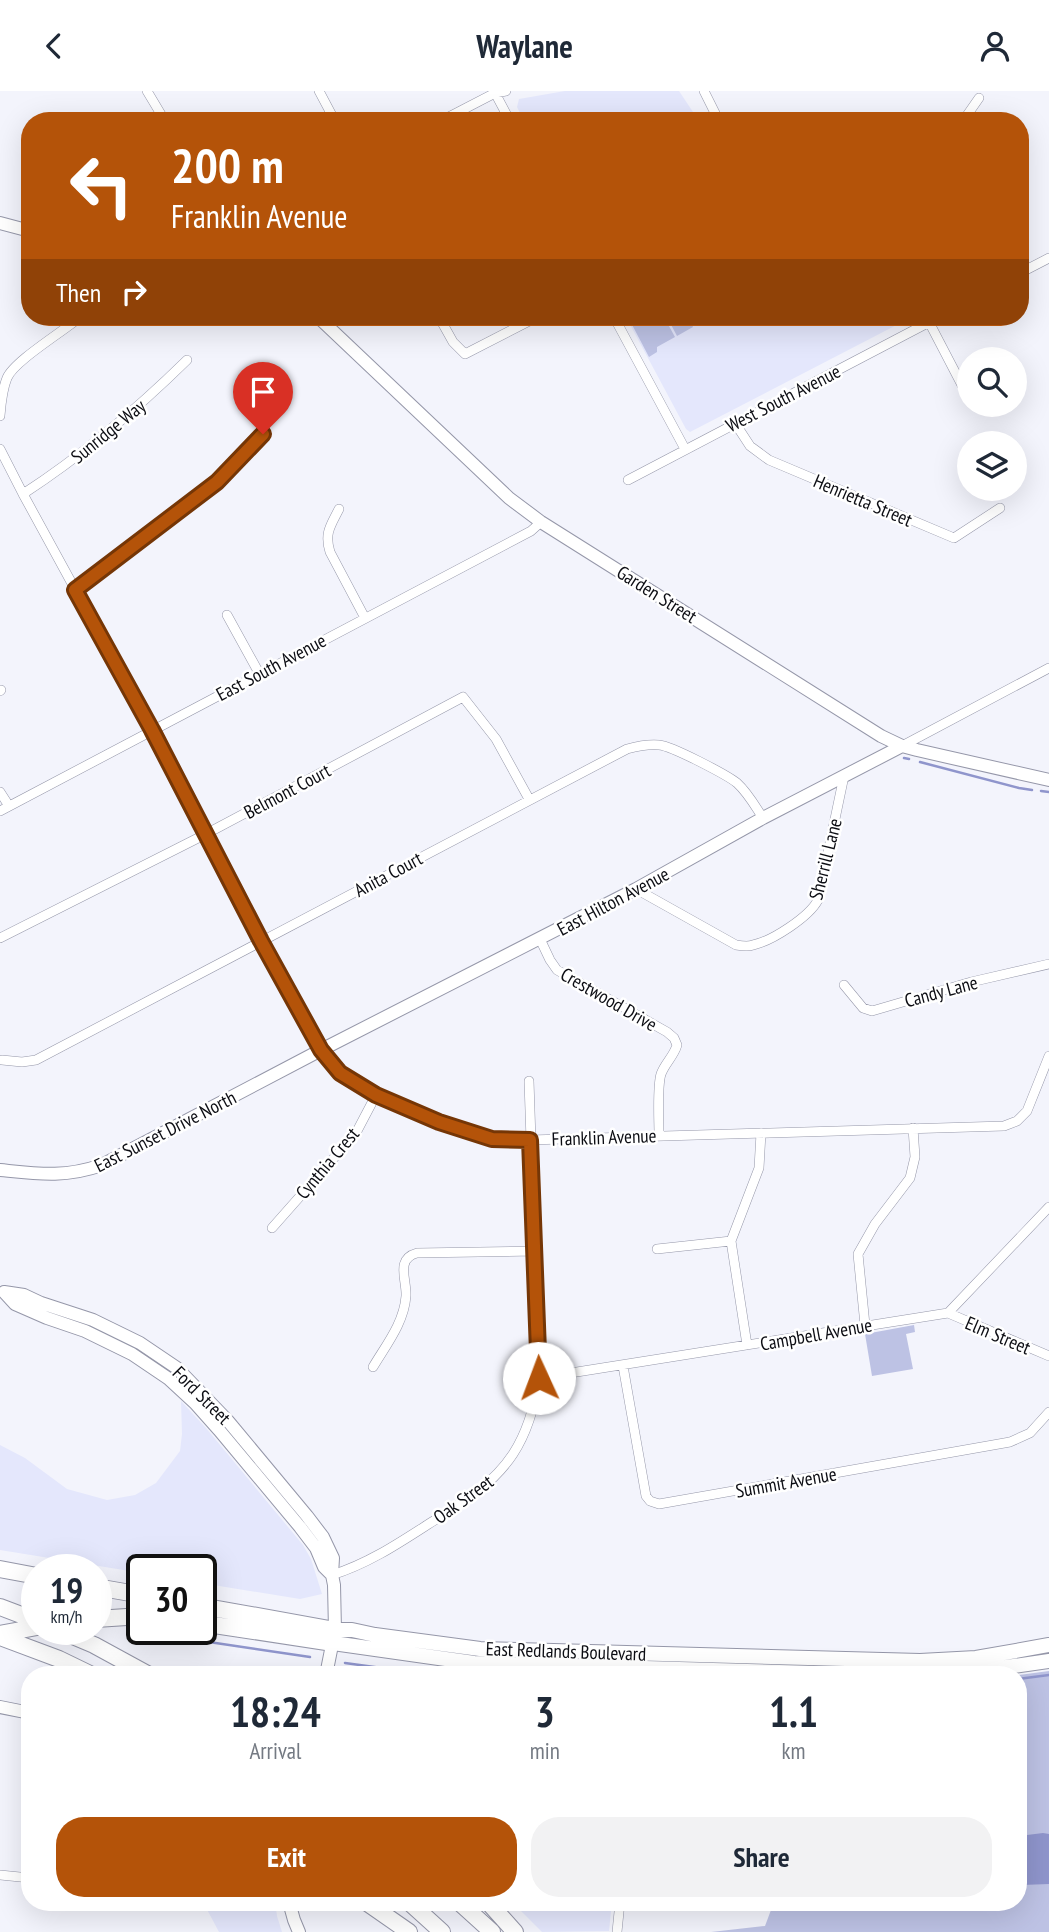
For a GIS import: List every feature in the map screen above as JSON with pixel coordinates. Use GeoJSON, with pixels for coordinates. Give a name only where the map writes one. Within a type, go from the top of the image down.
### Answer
{"type":"FeatureCollection","features":[{"type":"Feature","properties":{"kind":"highway"},"geometry":{"type":"LineString","coordinates":[[0,1569],[21,1573]]}},
{"type":"Feature","properties":{"kind":"highway"},"geometry":{"type":"LineString","coordinates":[[4,1609],[21,1615]]}},
{"type":"Feature","properties":{"kind":"highway"},"geometry":{"type":"LineString","coordinates":[[217,1610],[334,1637]]}},
{"type":"Feature","properties":{"kind":"highway"},"geometry":{"type":"LineString","coordinates":[[217,1625],[334,1637]]}},
{"type":"Feature","properties":{"kind":"highway"},"geometry":{"type":"LineString","coordinates":[[0,1635],[21,1630]]}},
{"type":"Feature","properties":{"kind":"highway"},"geometry":{"type":"LineString","coordinates":[[0,1635],[73,1666]]}},
{"type":"Feature","properties":{"kind":"highway"},"geometry":{"type":"LineString","coordinates":[[96,1645],[133,1666]]}},
{"type":"Feature","properties":{"kind":"highway"},"geometry":{"type":"LineString","coordinates":[[379,1911],[410,1932]]}},
{"type":"Feature","properties":{"kind":"highway"},"geometry":{"type":"LineString","coordinates":[[419,1911],[442,1932]]}},
{"type":"Feature","properties":{"kind":"highway"},"geometry":{"type":"LineString","coordinates":[[468,1911],[492,1932]]}},
{"type":"Feature","properties":{"kind":"highway"},"geometry":{"type":"LineString","coordinates":[[496,1911],[515,1932]]}},
{"type":"Feature","properties":{"kind":"main road","name":"East Redlands Boulevard"},"geometry":{"type":"LineString","coordinates":[[334,1637],[352,1630],[480,1649],[920,1661],[976,1658],[1049,1645]]}},
{"type":"Feature","properties":{"kind":"main road","name":"East Redlands Boulevard"},"geometry":{"type":"LineString","coordinates":[[334,1637],[474,1663],[576,1666]]}},
{"type":"Feature","properties":{"kind":"main road"},"geometry":{"type":"LineString","coordinates":[[1014,1666],[1049,1661]]}},
{"type":"Feature","properties":{"kind":"street"},"geometry":{"type":"LineString","coordinates":[[147,91],[160,112]]}},
{"type":"Feature","properties":{"kind":"street"},"geometry":{"type":"LineString","coordinates":[[320,91],[330,112]]}},
{"type":"Feature","properties":{"kind":"street"},"geometry":{"type":"LineString","coordinates":[[458,112],[495,92],[506,91]]}},
{"type":"Feature","properties":{"kind":"street"},"geometry":{"type":"LineString","coordinates":[[704,91],[714,112]]}},
{"type":"Feature","properties":{"kind":"street"},"geometry":{"type":"LineString","coordinates":[[495,92],[505,112]]}},
{"type":"Feature","properties":{"kind":"street"},"geometry":{"type":"LineString","coordinates":[[969,112],[979,98]]}},
{"type":"Feature","properties":{"kind":"street"},"geometry":{"type":"LineString","coordinates":[[0,223],[21,229]]}},
{"type":"Feature","properties":{"kind":"street"},"geometry":{"type":"LineString","coordinates":[[1029,268],[1049,258]]}},
{"type":"Feature","properties":{"kind":"street"},"geometry":{"type":"LineString","coordinates":[[0,417],[4,373],[69,326]]}},
{"type":"Feature","properties":{"kind":"street","name":"Garden Street"},"geometry":{"type":"LineString","coordinates":[[327,326],[509,498],[541,522],[881,736],[902,746],[1049,780]]}},
{"type":"Feature","properties":{"kind":"street"},"geometry":{"type":"LineString","coordinates":[[444,326],[453,342],[465,354],[519,326]]}},
{"type":"Feature","properties":{"kind":"street"},"geometry":{"type":"LineString","coordinates":[[619,326],[685,449]]}},
{"type":"Feature","properties":{"kind":"street","name":"West South Avenue"},"geometry":{"type":"LineString","coordinates":[[628,480],[921,326]]}},
{"type":"Feature","properties":{"kind":"street"},"geometry":{"type":"LineString","coordinates":[[931,326],[957,376]]}},
{"type":"Feature","properties":{"kind":"street","name":"Sunridge Way"},"geometry":{"type":"LineString","coordinates":[[23,494],[64,468],[127,418],[187,360]]}},
{"type":"Feature","properties":{"kind":"street","name":"Henrietta Street"},"geometry":{"type":"LineString","coordinates":[[735,423],[750,446],[769,460],[954,538],[1000,508]]}},
{"type":"Feature","properties":{"kind":"street"},"geometry":{"type":"LineString","coordinates":[[75,590],[217,482],[263,434]]}},
{"type":"Feature","properties":{"kind":"street","name":"Franklin Avenue"},"geometry":{"type":"LineString","coordinates":[[0,449],[321,1050],[340,1073],[376,1095],[439,1122],[492,1139],[1004,1126],[1017,1121],[1027,1111],[1049,1056]]}},
{"type":"Feature","properties":{"kind":"street"},"geometry":{"type":"LineString","coordinates":[[340,509],[328,532],[327,541],[330,552],[365,618]]}},
{"type":"Feature","properties":{"kind":"street","name":"East South Avenue"},"geometry":{"type":"LineString","coordinates":[[4,809],[531,531],[541,522]]}},
{"type":"Feature","properties":{"kind":"street"},"geometry":{"type":"LineString","coordinates":[[227,615],[259,673]]}},
{"type":"Feature","properties":{"kind":"street"},"geometry":{"type":"LineString","coordinates":[[902,746],[1049,668]]}},
{"type":"Feature","properties":{"kind":"street","name":"Belmont Court"},"geometry":{"type":"LineString","coordinates":[[0,937],[204,835],[463,697],[496,739],[529,799]]}},
{"type":"Feature","properties":{"kind":"street","name":"Anita Court"},"geometry":{"type":"LineString","coordinates":[[2,1060],[36,1060],[627,749],[648,744],[669,747],[735,781],[750,797],[763,818]]}},
{"type":"Feature","properties":{"kind":"street","name":"East Hilton Avenue"},"geometry":{"type":"LineString","coordinates":[[321,1050],[636,889],[763,818],[902,746]]}},
{"type":"Feature","properties":{"kind":"street","name":"Sherrill Lane"},"geometry":{"type":"LineString","coordinates":[[636,889],[736,945],[750,946],[787,928],[807,916],[818,900],[844,776]]}},
{"type":"Feature","properties":{"kind":"street"},"geometry":{"type":"LineString","coordinates":[[0,792],[4,809]]}},
{"type":"Feature","properties":{"kind":"street","name":"Crestwood Drive"},"geometry":{"type":"LineString","coordinates":[[540,939],[557,971],[674,1038],[676,1051],[660,1076],[659,1135]]}},
{"type":"Feature","properties":{"kind":"street","name":"Candy Lane"},"geometry":{"type":"LineString","coordinates":[[844,985],[863,1009],[872,1011],[971,982],[1049,964]]}},
{"type":"Feature","properties":{"kind":"street","name":"East Sunset Drive North"},"geometry":{"type":"LineString","coordinates":[[0,1170],[52,1175],[72,1174],[102,1165],[321,1050]]}},
{"type":"Feature","properties":{"kind":"street","name":"Oak Street"},"geometry":{"type":"LineString","coordinates":[[332,1575],[383,1553],[477,1493],[513,1454],[532,1416],[539,1378],[529,1081]]}},
{"type":"Feature","properties":{"kind":"street","name":"Cynthia Crest"},"geometry":{"type":"LineString","coordinates":[[272,1228],[356,1133],[376,1095]]}},
{"type":"Feature","properties":{"kind":"street"},"geometry":{"type":"LineString","coordinates":[[865,1325],[858,1254],[875,1224],[910,1178],[915,1157],[913,1128]]}},
{"type":"Feature","properties":{"kind":"street"},"geometry":{"type":"LineString","coordinates":[[747,1345],[731,1241],[759,1168],[761,1133]]}},
{"type":"Feature","properties":{"kind":"street"},"geometry":{"type":"LineString","coordinates":[[948,1313],[1049,1207]]}},
{"type":"Feature","properties":{"kind":"street"},"geometry":{"type":"LineString","coordinates":[[657,1249],[731,1241]]}},
{"type":"Feature","properties":{"kind":"street"},"geometry":{"type":"LineString","coordinates":[[373,1367],[401,1320],[406,1295],[403,1267],[404,1260],[409,1255],[534,1251]]}},
{"type":"Feature","properties":{"kind":"street","name":"Ford Street"},"geometry":{"type":"LineString","coordinates":[[1,1293],[15,1304],[85,1331],[132,1354],[169,1380],[195,1403],[219,1430],[300,1527],[316,1548],[324,1567],[332,1575]]}},
{"type":"Feature","properties":{"kind":"street","name":"Ford Street"},"geometry":{"type":"LineString","coordinates":[[1,1293],[24,1295],[93,1320],[140,1343],[177,1368],[228,1421],[323,1537],[333,1558],[334,1637],[328,1666]]}},
{"type":"Feature","properties":{"kind":"street","name":"Campbell Avenue"},"geometry":{"type":"LineString","coordinates":[[539,1378],[948,1313]]}},
{"type":"Feature","properties":{"kind":"street","name":"Elm Street"},"geometry":{"type":"LineString","coordinates":[[948,1313],[1049,1356]]}},
{"type":"Feature","properties":{"kind":"street","name":"Summit Avenue"},"geometry":{"type":"LineString","coordinates":[[623,1366],[646,1496],[650,1501],[659,1504],[1010,1442],[1030,1433],[1049,1412]]}},
{"type":"Feature","properties":{"kind":"street"},"geometry":{"type":"LineString","coordinates":[[219,1430],[228,1431],[246,1453],[256,1455]]}},
{"type":"Feature","properties":{"kind":"street"},"geometry":{"type":"LineString","coordinates":[[0,1707],[21,1711]]}},
{"type":"Feature","properties":{"kind":"street"},"geometry":{"type":"LineString","coordinates":[[0,1875],[21,1877]]}},
{"type":"Feature","properties":{"kind":"street"},"geometry":{"type":"LineString","coordinates":[[292,1911],[299,1932]]}},
{"type":"Feature","properties":{"kind":"street"},"geometry":{"type":"LineString","coordinates":[[617,1932],[619,1911]]}},
{"type":"Feature","properties":{"kind":"shaded area"},"geometry":{"type":"Polygon","coordinates":[[[565,91],[679,91],[693,112],[520,112],[517,107],[519,99],[565,91]]]}},
{"type":"Feature","properties":{"kind":"shaded area"},"geometry":{"type":"Polygon","coordinates":[[[631,326],[895,326],[690,432],[631,326]]]}},
{"type":"Feature","properties":{"kind":"shaded area"},"geometry":{"type":"Polygon","coordinates":[[[633,326],[669,326],[675,337],[657,347],[657,352],[649,357],[633,326]]]}},
{"type":"Feature","properties":{"kind":"shaded area"},"geometry":{"type":"Polygon","coordinates":[[[672,326],[692,326],[693,327],[677,336],[672,326]]]}},
{"type":"Feature","properties":{"kind":"shaded area"},"geometry":{"type":"Polygon","coordinates":[[[914,1325],[915,1332],[906,1334],[913,1369],[872,1376],[865,1334],[914,1325]]]}},
{"type":"Feature","properties":{"kind":"shaded area"},"geometry":{"type":"Polygon","coordinates":[[[181,1401],[303,1545],[311,1559],[322,1594],[300,1599],[217,1586],[217,1554],[126,1554],[126,1570],[112,1568],[112,1554],[25,1554],[0,1550],[0,1445],[25,1458],[67,1489],[107,1500],[135,1495],[156,1483],[180,1451],[181,1401]]]}},
{"type":"Feature","properties":{"kind":"shaded area"},"geometry":{"type":"Polygon","coordinates":[[[1049,1671],[1049,1932],[711,1932],[765,1926],[771,1911],[1027,1911],[1027,1674],[1049,1671]]]}},
{"type":"Feature","properties":{"kind":"shaded area"},"geometry":{"type":"Polygon","coordinates":[[[208,1911],[276,1911],[282,1932],[219,1932],[208,1911]]]}},
{"type":"Feature","properties":{"kind":"shaded area"},"geometry":{"type":"Polygon","coordinates":[[[521,1911],[611,1911],[609,1931],[542,1932],[521,1911]]]}},
{"type":"Feature","properties":{"kind":"water"},"geometry":{"type":"Polygon","coordinates":[[[1049,1834],[1049,1884],[1027,1885],[1027,1835],[1049,1834]]]}},
{"type":"Feature","properties":{"kind":"waterway"},"geometry":{"type":"LineString","coordinates":[[904,758],[909,759]]}},
{"type":"Feature","properties":{"kind":"waterway"},"geometry":{"type":"LineString","coordinates":[[920,762],[1032,790]]}},
{"type":"Feature","properties":{"kind":"waterway"},"geometry":{"type":"LineString","coordinates":[[1041,791],[1049,792]]}},
{"type":"Feature","properties":{"kind":"waterway"},"geometry":{"type":"LineString","coordinates":[[217,1643],[310,1657]]}},
{"type":"Feature","properties":{"kind":"waterway"},"geometry":{"type":"LineString","coordinates":[[345,1663],[367,1666]]}},
{"type":"Feature","properties":{"kind":"waterway"},"geometry":{"type":"LineString","coordinates":[[1027,1678],[1049,1675]]}},
{"type":"Feature","properties":{"kind":"route"},"geometry":{"type":"LineString","coordinates":[[263,434],[217,482],[75,590],[152,730],[261,941],[321,1050],[340,1073],[376,1095],[439,1122],[492,1139],[530,1140],[539,1378]]}}]}
